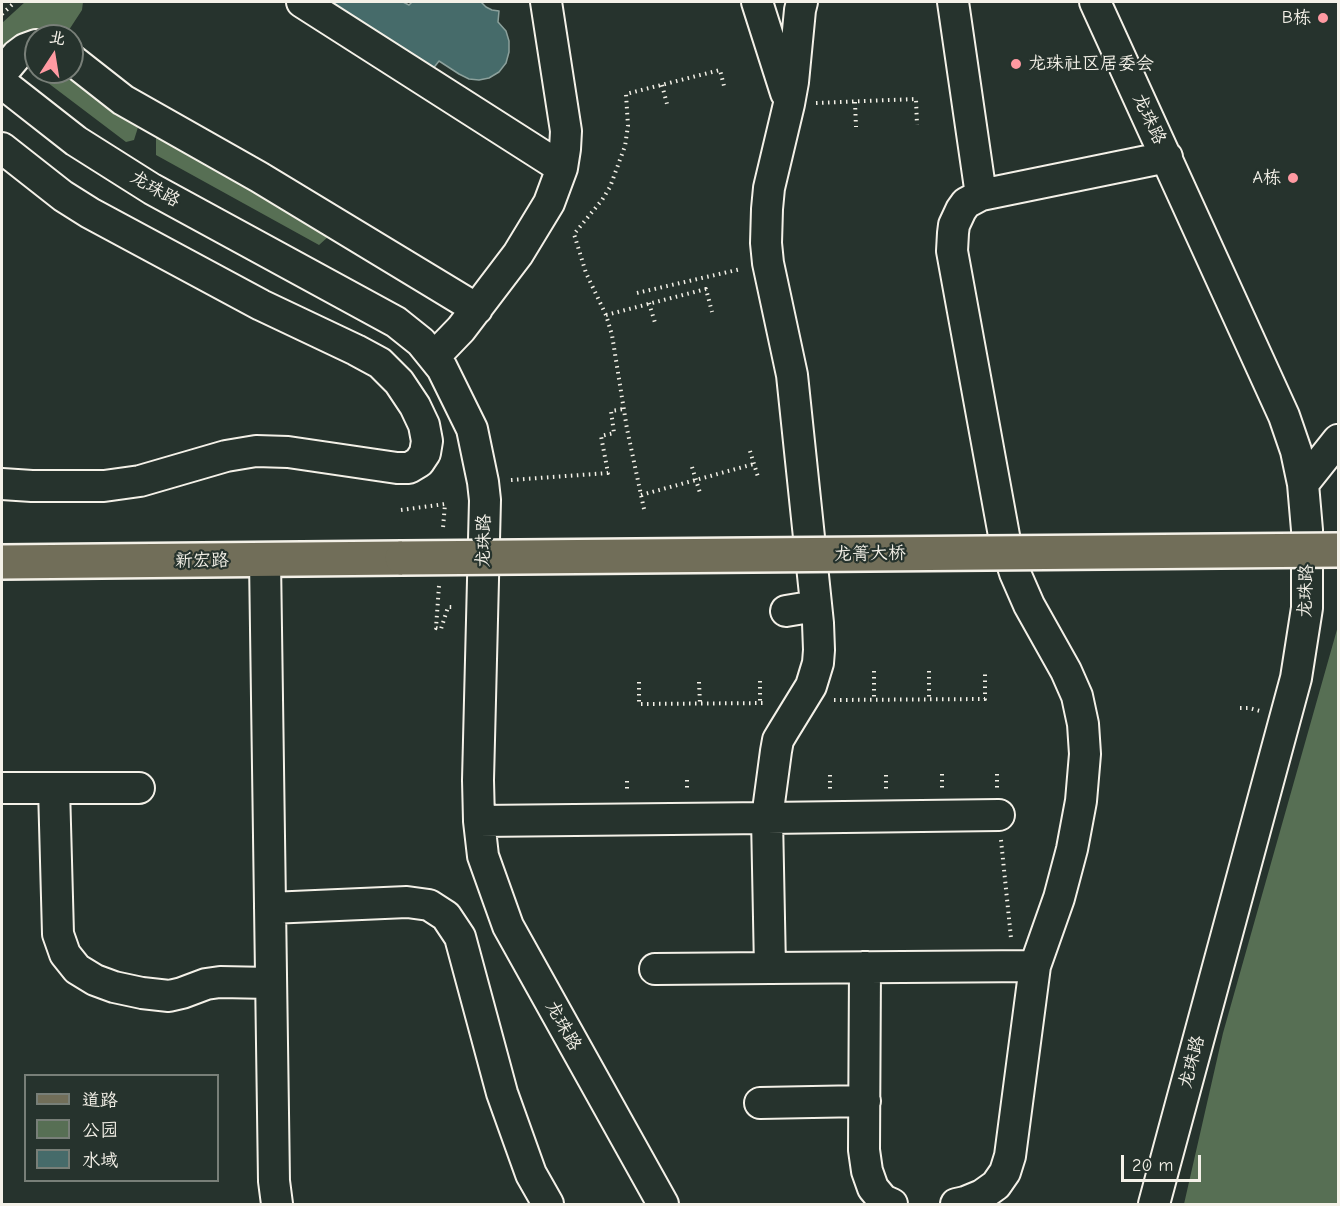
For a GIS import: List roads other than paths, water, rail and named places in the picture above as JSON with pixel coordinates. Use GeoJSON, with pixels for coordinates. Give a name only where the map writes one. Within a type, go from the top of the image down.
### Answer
{"type":"FeatureCollection","features":[{"type":"Feature","properties":{"kind":"main road","name":"龙箐大桥"},"geometry":{"type":"LineString","coordinates":[[402,558],[1338,550]]}},
{"type":"Feature","properties":{"kind":"main road","name":"新宏路"},"geometry":{"type":"LineString","coordinates":[[2,562],[402,558]]}},
{"type":"Feature","properties":{"kind":"street"},"geometry":{"type":"LineString","coordinates":[[302,2],[562,168]]}},
{"type":"Feature","properties":{"kind":"street"},"geometry":{"type":"LineString","coordinates":[[428,349],[518,254],[549,203],[562,168],[566,131],[546,2]]}},
{"type":"Feature","properties":{"kind":"street"},"geometry":{"type":"LineString","coordinates":[[757,2],[789,104]]}},
{"type":"Feature","properties":{"kind":"street"},"geometry":{"type":"LineString","coordinates":[[770,968],[767,818],[776,751],[778,740],[811,686],[818,663],[818,623],[792,375],[768,263],[766,226],[770,188],[793,82],[802,2]]}},
{"type":"Feature","properties":{"kind":"street"},"geometry":{"type":"LineString","coordinates":[[953,2],[981,195]]}},
{"type":"Feature","properties":{"kind":"street","name":"龙珠路"},"geometry":{"type":"LineString","coordinates":[[1095,2],[1284,416],[1296,451],[1303,484],[1307,530],[1307,608],[1296,678],[1154,1204]]}},
{"type":"Feature","properties":{"kind":"street"},"geometry":{"type":"LineString","coordinates":[[2,73],[16,55],[24,50]]}},
{"type":"Feature","properties":{"kind":"street"},"geometry":{"type":"LineString","coordinates":[[84,69],[123,100],[259,177],[469,304]]}},
{"type":"Feature","properties":{"kind":"street","name":"龙珠路"},"geometry":{"type":"LineString","coordinates":[[2,83],[76,141],[152,189],[396,322],[428,349],[442,368],[472,429],[485,500],[478,780],[483,856],[508,926],[663,1204]]}},
{"type":"Feature","properties":{"kind":"street"},"geometry":{"type":"LineString","coordinates":[[2,148],[63,196],[90,213],[261,305],[380,363],[399,381],[415,406],[424,425],[427,441],[425,453],[419,462],[409,468],[288,452],[256,451],[226,456],[140,481],[104,486],[2,484]]}},
{"type":"Feature","properties":{"kind":"street"},"geometry":{"type":"LineString","coordinates":[[956,1204],[965,1203],[982,1195],[996,1185],[1005,1172],[1010,1156],[1024,966],[1059,898],[1072,849],[1081,801],[1085,754],[1083,724],[1077,696],[1024,594],[1005,541],[952,250],[953,233],[957,217],[966,203],[981,195],[1167,158]]}},
{"type":"Feature","properties":{"kind":"street"},"geometry":{"type":"LineString","coordinates":[[1303,484],[1338,440]]}},
{"type":"Feature","properties":{"kind":"street"},"geometry":{"type":"LineString","coordinates":[[265,560],[274,1181],[277,1204]]}},
{"type":"Feature","properties":{"kind":"street"},"geometry":{"type":"LineString","coordinates":[[786,611],[816,606]]}},
{"type":"Feature","properties":{"kind":"street"},"geometry":{"type":"LineString","coordinates":[[2,788],[139,788]]}},
{"type":"Feature","properties":{"kind":"street"},"geometry":{"type":"LineString","coordinates":[[54,788],[58,934],[65,954],[77,969],[94,980],[114,987],[169,996],[220,981]]}},
{"type":"Feature","properties":{"kind":"street"},"geometry":{"type":"LineString","coordinates":[[479,821],[767,818],[998,804]]}},
{"type":"Feature","properties":{"kind":"street"},"geometry":{"type":"LineString","coordinates":[[270,908],[407,902],[429,905],[446,916],[460,937],[502,1093],[531,1174],[548,1204]]}},
{"type":"Feature","properties":{"kind":"street"},"geometry":{"type":"LineString","coordinates":[[655,969],[1024,966]]}},
{"type":"Feature","properties":{"kind":"street"},"geometry":{"type":"LineString","coordinates":[[865,967],[864,1150],[867,1171],[873,1188],[883,1200],[892,1204]]}},
{"type":"Feature","properties":{"kind":"street"},"geometry":{"type":"LineString","coordinates":[[185,972],[220,981],[271,983]]}},
{"type":"Feature","properties":{"kind":"street"},"geometry":{"type":"LineString","coordinates":[[760,1103],[865,1101]]}},
{"type":"Feature","properties":{"kind":"water"},"geometry":{"type":"Polygon","coordinates":[[[328,2],[403,2],[409,5],[412,2],[481,2],[492,10],[499,11],[498,22],[506,31],[509,41],[506,63],[499,72],[489,78],[479,80],[469,79],[439,61],[432,70],[328,2]]]}},
{"type":"Feature","properties":{"kind":"place","name":"B栋"},"geometry":{"type":"Point","coordinates":[1323,18]}},
{"type":"Feature","properties":{"kind":"place","name":"龙珠社区居委会"},"geometry":{"type":"Point","coordinates":[1016,64]}},
{"type":"Feature","properties":{"kind":"place","name":"A栋"},"geometry":{"type":"Point","coordinates":[1293,178]}}]}
